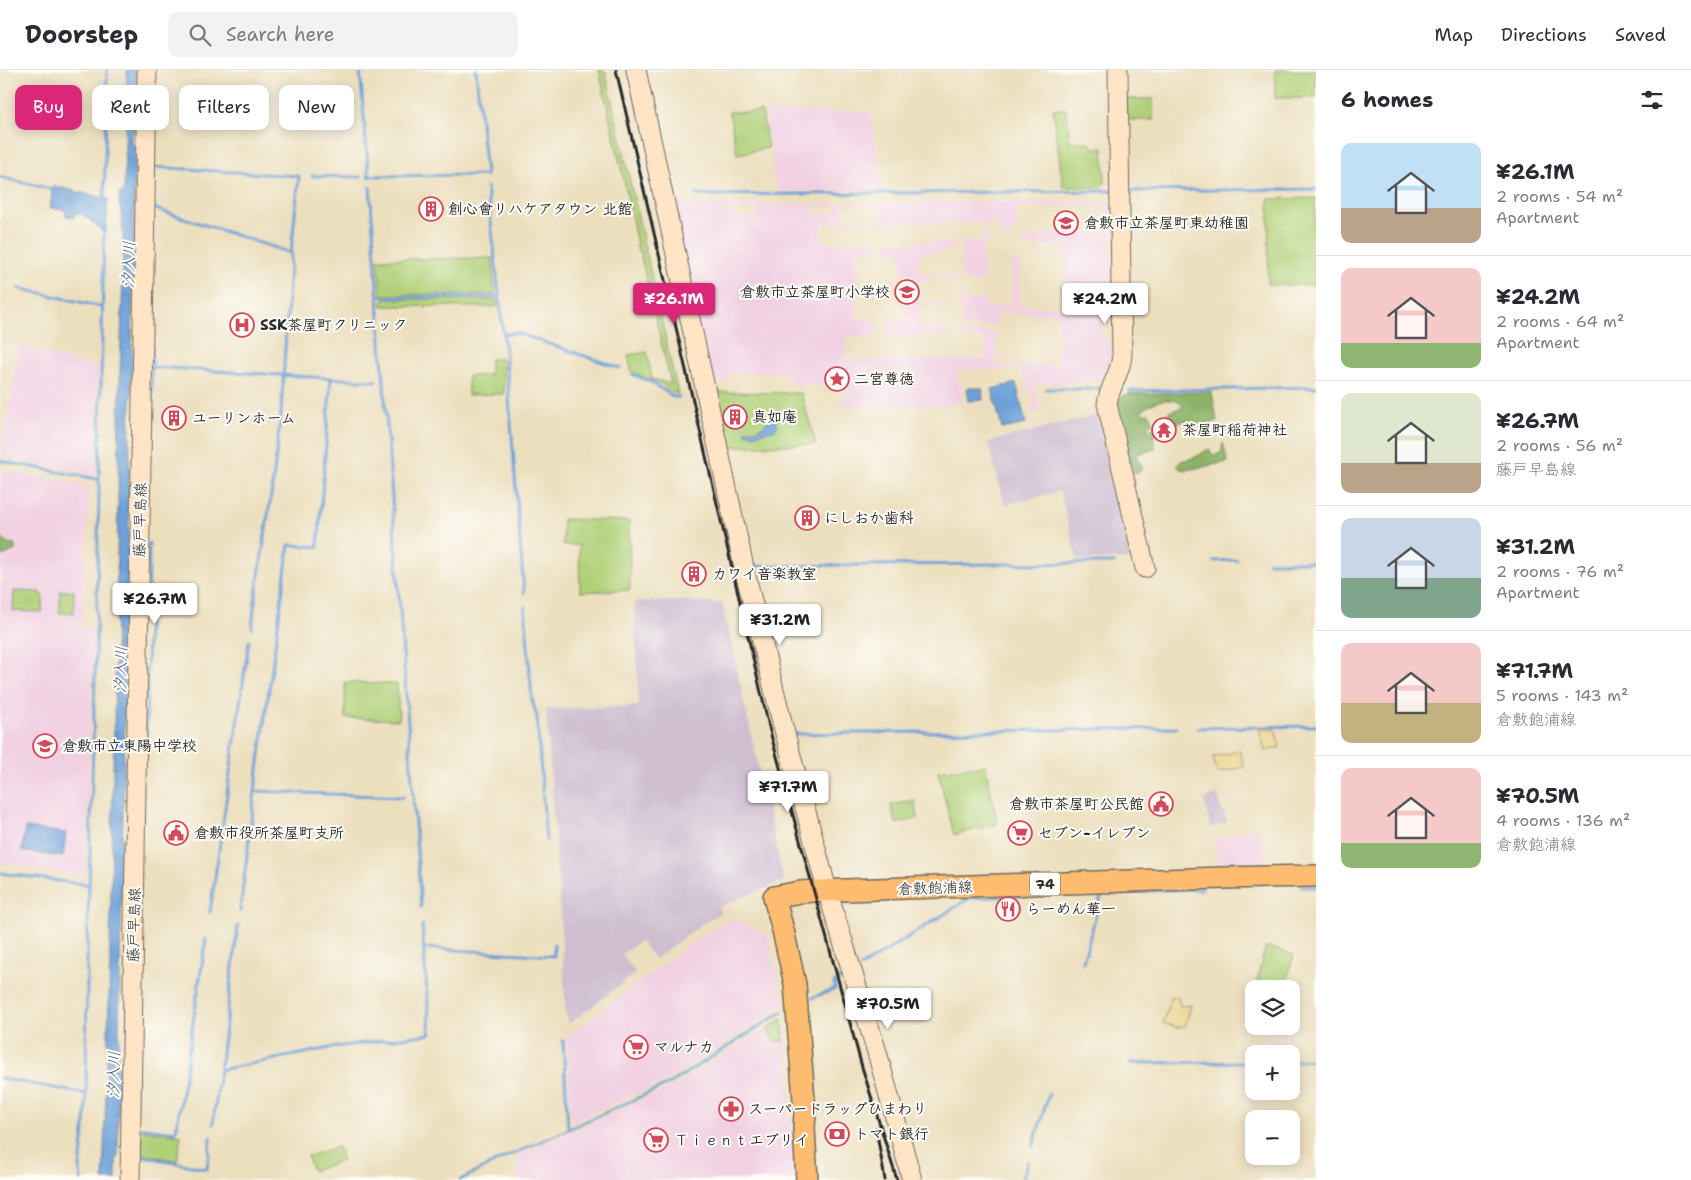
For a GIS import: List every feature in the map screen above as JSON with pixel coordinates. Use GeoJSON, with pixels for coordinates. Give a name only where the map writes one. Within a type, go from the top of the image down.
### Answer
{"type":"FeatureCollection","features":[{"type":"Feature","properties":{"kind":"main road","name":"倉敷飽浦線"},"geometry":{"type":"LineString","coordinates":[[814,1180],[805,1113],[796,984],[774,897],[800,892],[827,890],[1316,876]]}},
{"type":"Feature","properties":{"kind":"main road","name":"倉敷飽浦線"},"geometry":{"type":"LineString","coordinates":[[805,1113],[807,1180]]}},
{"type":"Feature","properties":{"kind":"street","name":"藤戸早島線"},"geometry":{"type":"LineString","coordinates":[[130,1180],[147,70]]}},
{"type":"Feature","properties":{"kind":"street"},"geometry":{"type":"LineString","coordinates":[[636,70],[747,579],[782,726],[827,890],[877,1052],[912,1180]]}},
{"type":"Feature","properties":{"kind":"street"},"geometry":{"type":"LineString","coordinates":[[1118,70],[1122,355],[1121,366],[1107,404],[1145,568]]}},
{"type":"Feature","properties":{"kind":"shaded area"},"geometry":{"type":"Polygon","coordinates":[[[870,111],[883,190],[777,191],[764,112],[870,111]]]}},
{"type":"Feature","properties":{"kind":"shaded area"},"geometry":{"type":"Polygon","coordinates":[[[1111,202],[1112,303],[1111,358],[1113,361],[1106,380],[1078,380],[1066,384],[1035,383],[1044,426],[996,438],[988,405],[962,406],[960,402],[953,402],[952,406],[845,407],[843,399],[845,398],[845,380],[836,381],[832,385],[789,384],[789,372],[733,373],[726,383],[717,381],[707,374],[674,205],[1111,202]],[[843,205],[843,221],[882,221],[882,210],[877,210],[876,205],[843,205]],[[814,206],[814,214],[836,214],[836,206],[814,206]],[[1105,206],[1017,207],[1017,232],[1011,232],[1011,237],[998,237],[998,222],[986,222],[986,245],[983,245],[984,306],[1011,306],[1011,261],[1019,261],[1019,306],[1066,306],[1066,246],[1022,246],[1022,239],[1031,239],[1032,235],[1037,235],[1038,239],[1043,239],[1043,233],[1101,233],[1101,229],[1105,229],[1105,206]],[[731,208],[731,217],[758,217],[758,209],[731,208]],[[983,222],[822,223],[822,242],[877,241],[877,250],[857,250],[857,319],[878,320],[878,336],[846,336],[846,360],[985,359],[986,338],[962,338],[962,332],[996,332],[996,365],[1058,365],[1058,313],[996,313],[996,325],[961,326],[961,300],[983,299],[983,281],[961,281],[961,241],[983,241],[983,222]],[[1101,323],[1101,339],[1111,339],[1111,323],[1101,323]],[[1021,369],[957,370],[957,382],[962,382],[962,405],[988,404],[996,437],[1043,426],[1040,412],[1033,414],[1031,406],[1034,404],[1030,389],[1027,389],[1021,369]]]}},
{"type":"Feature","properties":{"kind":"shaded area"},"geometry":{"type":"Polygon","coordinates":[[[887,242],[953,242],[953,251],[924,253],[919,258],[918,265],[921,271],[927,275],[953,275],[953,281],[945,281],[944,278],[931,278],[931,281],[914,281],[914,274],[901,274],[901,252],[887,252],[887,242]]]}},
{"type":"Feature","properties":{"kind":"shaded area"},"geometry":{"type":"Polygon","coordinates":[[[904,302],[954,302],[954,304],[926,306],[922,308],[919,314],[919,321],[923,327],[946,330],[947,336],[886,336],[887,321],[904,320],[904,302]]]}},
{"type":"Feature","properties":{"kind":"shaded area"},"geometry":{"type":"Polygon","coordinates":[[[20,346],[98,367],[97,475],[0,457],[20,346]]]}},
{"type":"Feature","properties":{"kind":"shaded area"},"geometry":{"type":"Polygon","coordinates":[[[1102,414],[1136,559],[1077,560],[1060,491],[1005,505],[988,442],[1102,414]]]}},
{"type":"Feature","properties":{"kind":"shaded area","name":"倉敷市立東陽中学校"},"geometry":{"type":"Polygon","coordinates":[[[0,470],[83,485],[89,490],[82,628],[93,630],[86,876],[0,863],[0,470]]]}},
{"type":"Feature","properties":{"kind":"shaded area"},"geometry":{"type":"Polygon","coordinates":[[[634,601],[722,603],[784,881],[718,907],[720,913],[706,921],[655,959],[640,941],[622,954],[636,973],[570,1023],[567,1021],[566,1015],[546,709],[639,706],[634,601]]]}},
{"type":"Feature","properties":{"kind":"shaded area"},"geometry":{"type":"Polygon","coordinates":[[[1218,795],[1227,823],[1210,827],[1204,799],[1218,795]]]}},
{"type":"Feature","properties":{"kind":"shaded area"},"geometry":{"type":"Polygon","coordinates":[[[1258,829],[1266,870],[1225,870],[1219,864],[1213,840],[1258,829]]]}},
{"type":"Feature","properties":{"kind":"shaded area"},"geometry":{"type":"Polygon","coordinates":[[[734,919],[768,934],[784,1005],[666,1081],[571,1122],[566,1037],[708,931],[734,919]]]}},
{"type":"Feature","properties":{"kind":"shaded area"},"geometry":{"type":"Polygon","coordinates":[[[781,1018],[784,1019],[796,1180],[518,1180],[517,1156],[678,1084],[781,1018]]]}},
{"type":"Feature","properties":{"kind":"green space"},"geometry":{"type":"Polygon","coordinates":[[[599,70],[605,70],[678,394],[631,370],[628,355],[647,352],[652,379],[671,384],[641,257],[642,252],[638,252],[599,70]]]}},
{"type":"Feature","properties":{"kind":"green space"},"geometry":{"type":"Polygon","coordinates":[[[1275,70],[1316,70],[1316,98],[1275,98],[1275,70]]]}},
{"type":"Feature","properties":{"kind":"green space"},"geometry":{"type":"Polygon","coordinates":[[[1126,99],[1153,99],[1153,120],[1126,120],[1126,99]]]}},
{"type":"Feature","properties":{"kind":"green space"},"geometry":{"type":"Polygon","coordinates":[[[1053,109],[1066,109],[1070,142],[1090,142],[1092,148],[1103,147],[1105,182],[1101,187],[1063,187],[1053,109]]]}},
{"type":"Feature","properties":{"kind":"green space"},"geometry":{"type":"Polygon","coordinates":[[[729,112],[762,112],[768,148],[737,154],[729,112]]]}},
{"type":"Feature","properties":{"kind":"green space"},"geometry":{"type":"Polygon","coordinates":[[[1316,198],[1314,285],[1268,285],[1269,199],[1316,198]]]}},
{"type":"Feature","properties":{"kind":"green space"},"geometry":{"type":"Polygon","coordinates":[[[492,258],[495,294],[381,295],[378,259],[492,258]]]}},
{"type":"Feature","properties":{"kind":"green space"},"geometry":{"type":"Polygon","coordinates":[[[386,299],[497,300],[497,307],[382,306],[381,302],[386,299]]]}},
{"type":"Feature","properties":{"kind":"green space"},"geometry":{"type":"Polygon","coordinates":[[[490,359],[503,359],[504,394],[468,395],[468,376],[490,375],[490,359]]]}},
{"type":"Feature","properties":{"kind":"green space"},"geometry":{"type":"Polygon","coordinates":[[[713,392],[801,393],[816,444],[727,447],[713,392]]]}},
{"type":"Feature","properties":{"kind":"green space"},"geometry":{"type":"Polygon","coordinates":[[[1212,392],[1217,421],[1207,425],[1198,425],[1189,421],[1171,425],[1168,412],[1183,407],[1181,403],[1170,400],[1155,402],[1141,412],[1143,414],[1149,413],[1152,417],[1153,423],[1147,426],[1147,429],[1155,427],[1156,435],[1153,436],[1156,449],[1137,454],[1137,459],[1142,469],[1138,473],[1134,473],[1118,404],[1122,396],[1129,394],[1212,392]]]}},
{"type":"Feature","properties":{"kind":"green space"},"geometry":{"type":"Polygon","coordinates":[[[1223,443],[1228,462],[1186,470],[1178,467],[1181,461],[1193,458],[1209,449],[1213,455],[1221,453],[1223,443]]]}},
{"type":"Feature","properties":{"kind":"green space"},"geometry":{"type":"Polygon","coordinates":[[[563,519],[629,521],[630,590],[580,592],[579,545],[563,545],[563,519]]]}},
{"type":"Feature","properties":{"kind":"green space"},"geometry":{"type":"Polygon","coordinates":[[[0,537],[9,544],[13,543],[15,550],[5,555],[0,555],[0,537]]]}},
{"type":"Feature","properties":{"kind":"green space"},"geometry":{"type":"Polygon","coordinates":[[[14,591],[40,592],[40,595],[43,595],[42,612],[13,611],[14,591]]]}},
{"type":"Feature","properties":{"kind":"green space"},"geometry":{"type":"Polygon","coordinates":[[[60,591],[74,591],[74,613],[60,613],[60,591]]]}},
{"type":"Feature","properties":{"kind":"green space"},"geometry":{"type":"Polygon","coordinates":[[[345,682],[397,684],[399,720],[345,718],[345,682]]]}},
{"type":"Feature","properties":{"kind":"green space"},"geometry":{"type":"Polygon","coordinates":[[[985,765],[998,824],[954,835],[938,771],[985,765]]]}},
{"type":"Feature","properties":{"kind":"green space"},"geometry":{"type":"Polygon","coordinates":[[[914,800],[918,818],[896,824],[891,805],[914,800]]]}},
{"type":"Feature","properties":{"kind":"green space"},"geometry":{"type":"Polygon","coordinates":[[[1265,948],[1272,948],[1294,955],[1287,980],[1257,980],[1265,948]]]}},
{"type":"Feature","properties":{"kind":"green space"},"geometry":{"type":"Polygon","coordinates":[[[782,1019],[784,1041],[775,1042],[767,1029],[782,1019]]]}},
{"type":"Feature","properties":{"kind":"green space"},"geometry":{"type":"Polygon","coordinates":[[[140,1130],[181,1135],[177,1161],[140,1153],[140,1130]]]}},
{"type":"Feature","properties":{"kind":"green space"},"geometry":{"type":"Polygon","coordinates":[[[338,1147],[343,1160],[313,1171],[307,1156],[338,1147]]]}},
{"type":"Feature","properties":{"kind":"sand"},"geometry":{"type":"Polygon","coordinates":[[[1259,729],[1275,729],[1280,747],[1265,751],[1259,729]]]}},
{"type":"Feature","properties":{"kind":"sand"},"geometry":{"type":"Polygon","coordinates":[[[1240,751],[1244,767],[1217,773],[1213,757],[1240,751]]]}},
{"type":"Feature","properties":{"kind":"sand"},"geometry":{"type":"Polygon","coordinates":[[[1171,996],[1179,999],[1180,1006],[1191,1005],[1185,1027],[1179,1026],[1179,1028],[1163,1023],[1171,996]]]}},
{"type":"Feature","properties":{"kind":"water"},"geometry":{"type":"Polygon","coordinates":[[[127,70],[136,70],[135,85],[127,85],[127,70]]]}},
{"type":"Feature","properties":{"kind":"water","name":"汐入川"},"geometry":{"type":"Polygon","coordinates":[[[126,130],[134,130],[131,137],[135,148],[131,408],[129,418],[128,578],[125,601],[127,634],[118,1158],[116,1160],[116,1180],[103,1180],[109,1001],[118,443],[123,270],[122,220],[119,194],[124,191],[126,130]]]}},
{"type":"Feature","properties":{"kind":"water"},"geometry":{"type":"Polygon","coordinates":[[[53,186],[108,199],[106,232],[101,231],[83,215],[75,213],[74,218],[66,216],[66,210],[50,208],[53,186]]]}},
{"type":"Feature","properties":{"kind":"water"},"geometry":{"type":"Polygon","coordinates":[[[1016,383],[1026,424],[1002,429],[992,389],[1016,383]]]}},
{"type":"Feature","properties":{"kind":"water"},"geometry":{"type":"Polygon","coordinates":[[[967,388],[982,388],[983,400],[968,401],[967,388]]]}},
{"type":"Feature","properties":{"kind":"water"},"geometry":{"type":"Polygon","coordinates":[[[771,417],[776,421],[778,426],[776,429],[754,435],[745,433],[746,430],[755,430],[764,426],[771,417]]]}},
{"type":"Feature","properties":{"kind":"water"},"geometry":{"type":"Polygon","coordinates":[[[25,828],[66,833],[63,857],[22,851],[25,828]]]}},
{"type":"Feature","properties":{"kind":"waterway"},"geometry":{"type":"LineString","coordinates":[[104,202],[107,70]]}},
{"type":"Feature","properties":{"kind":"waterway"},"geometry":{"type":"LineString","coordinates":[[360,70],[369,177]]}},
{"type":"Feature","properties":{"kind":"waterway"},"geometry":{"type":"LineString","coordinates":[[368,176],[486,175],[476,70]]}},
{"type":"Feature","properties":{"kind":"waterway"},"geometry":{"type":"LineString","coordinates":[[153,167],[297,176]]}},
{"type":"Feature","properties":{"kind":"waterway"},"geometry":{"type":"LineString","coordinates":[[252,628],[281,413],[291,253],[299,176]]}},
{"type":"Feature","properties":{"kind":"waterway"},"geometry":{"type":"LineString","coordinates":[[312,176],[361,177]]}},
{"type":"Feature","properties":{"kind":"waterway"},"geometry":{"type":"LineString","coordinates":[[0,177],[55,190]]}},
{"type":"Feature","properties":{"kind":"waterway"},"geometry":{"type":"LineString","coordinates":[[370,187],[421,907]]}},
{"type":"Feature","properties":{"kind":"waterway"},"geometry":{"type":"LineString","coordinates":[[487,187],[506,358],[524,593]]}},
{"type":"Feature","properties":{"kind":"waterway"},"geometry":{"type":"LineString","coordinates":[[1129,191],[1316,189]]}},
{"type":"Feature","properties":{"kind":"waterway"},"geometry":{"type":"LineString","coordinates":[[696,195],[1113,191]]}},
{"type":"Feature","properties":{"kind":"waterway"},"geometry":{"type":"LineString","coordinates":[[153,208],[291,253]]}},
{"type":"Feature","properties":{"kind":"waterway"},"geometry":{"type":"LineString","coordinates":[[81,1180],[80,1168],[86,1113],[87,956],[96,642],[104,229]]}},
{"type":"Feature","properties":{"kind":"waterway"},"geometry":{"type":"LineString","coordinates":[[18,288],[102,307]]}},
{"type":"Feature","properties":{"kind":"waterway"},"geometry":{"type":"LineString","coordinates":[[378,297],[499,297]]}},
{"type":"Feature","properties":{"kind":"waterway"},"geometry":{"type":"LineString","coordinates":[[503,334],[517,333],[620,368]]}},
{"type":"Feature","properties":{"kind":"waterway"},"geometry":{"type":"LineString","coordinates":[[151,449],[152,346]]}},
{"type":"Feature","properties":{"kind":"waterway"},"geometry":{"type":"LineString","coordinates":[[152,367],[376,381]]}},
{"type":"Feature","properties":{"kind":"waterway"},"geometry":{"type":"LineString","coordinates":[[632,374],[651,382],[674,397],[679,397]]}},
{"type":"Feature","properties":{"kind":"waterway"},"geometry":{"type":"LineString","coordinates":[[240,911],[289,545],[318,547],[331,378]]}},
{"type":"Feature","properties":{"kind":"waterway"},"geometry":{"type":"LineString","coordinates":[[1129,391],[1316,387]]}},
{"type":"Feature","properties":{"kind":"waterway"},"geometry":{"type":"LineString","coordinates":[[1046,389],[1102,388]]}},
{"type":"Feature","properties":{"kind":"waterway"},"geometry":{"type":"LineString","coordinates":[[0,461],[98,479]]}},
{"type":"Feature","properties":{"kind":"waterway"},"geometry":{"type":"LineString","coordinates":[[146,754],[149,543]]}},
{"type":"Feature","properties":{"kind":"waterway"},"geometry":{"type":"LineString","coordinates":[[1214,561],[1237,560]]}},
{"type":"Feature","properties":{"kind":"waterway"},"geometry":{"type":"LineString","coordinates":[[1268,562],[1316,562]]}},
{"type":"Feature","properties":{"kind":"waterway"},"geometry":{"type":"LineString","coordinates":[[751,566],[1114,563]]}},
{"type":"Feature","properties":{"kind":"waterway"},"geometry":{"type":"LineString","coordinates":[[525,607],[532,700],[537,717],[546,841]]}},
{"type":"Feature","properties":{"kind":"waterway"},"geometry":{"type":"LineString","coordinates":[[210,912],[249,641]]}},
{"type":"Feature","properties":{"kind":"waterway"},"geometry":{"type":"LineString","coordinates":[[1197,728],[1316,726]]}},
{"type":"Feature","properties":{"kind":"waterway"},"geometry":{"type":"LineString","coordinates":[[795,734],[1176,728]]}},
{"type":"Feature","properties":{"kind":"waterway"},"geometry":{"type":"LineString","coordinates":[[255,791],[403,797]]}},
{"type":"Feature","properties":{"kind":"waterway"},"geometry":{"type":"LineString","coordinates":[[0,873],[89,885]]}},
{"type":"Feature","properties":{"kind":"waterway"},"geometry":{"type":"LineString","coordinates":[[1301,887],[1316,887]]}},
{"type":"Feature","properties":{"kind":"waterway"},"geometry":{"type":"LineString","coordinates":[[859,968],[970,898],[1202,889]]}},
{"type":"Feature","properties":{"kind":"waterway"},"geometry":{"type":"LineString","coordinates":[[1083,962],[1102,893]]}},
{"type":"Feature","properties":{"kind":"waterway"},"geometry":{"type":"LineString","coordinates":[[220,1070],[335,1047],[430,1034],[422,925]]}},
{"type":"Feature","properties":{"kind":"waterway"},"geometry":{"type":"LineString","coordinates":[[213,1124],[238,926]]}},
{"type":"Feature","properties":{"kind":"waterway"},"geometry":{"type":"LineString","coordinates":[[137,1127],[176,1132],[206,939]]}},
{"type":"Feature","properties":{"kind":"waterway"},"geometry":{"type":"LineString","coordinates":[[424,948],[554,956],[554,944]]}},
{"type":"Feature","properties":{"kind":"waterway"},"geometry":{"type":"LineString","coordinates":[[812,998],[835,989],[834,983],[847,975]]}},
{"type":"Feature","properties":{"kind":"waterway"},"geometry":{"type":"LineString","coordinates":[[460,1180],[506,1157],[669,1084],[782,1012]]}},
{"type":"Feature","properties":{"kind":"waterway"},"geometry":{"type":"LineString","coordinates":[[563,1041],[568,1129]]}},
{"type":"Feature","properties":{"kind":"waterway"},"geometry":{"type":"LineString","coordinates":[[1300,1061],[1316,1060]]}},
{"type":"Feature","properties":{"kind":"waterway"},"geometry":{"type":"LineString","coordinates":[[1130,1063],[1245,1062]]}},
{"type":"Feature","properties":{"kind":"waterway"},"geometry":{"type":"LineString","coordinates":[[0,1078],[86,1094]]}},
{"type":"Feature","properties":{"kind":"waterway"},"geometry":{"type":"LineString","coordinates":[[1033,1146],[1049,1094]]}},
{"type":"Feature","properties":{"kind":"waterway"},"geometry":{"type":"LineString","coordinates":[[882,1106],[889,1131]]}},
{"type":"Feature","properties":{"kind":"waterway"},"geometry":{"type":"LineString","coordinates":[[143,1156],[207,1169],[211,1137]]}},
{"type":"Feature","properties":{"kind":"waterway"},"geometry":{"type":"LineString","coordinates":[[1022,1180],[1028,1161]]}},
{"type":"Feature","properties":{"kind":"railway"},"geometry":{"type":"LineString","coordinates":[[616,70],[770,731],[862,1067],[897,1180]]}},
{"type":"Feature","properties":{"kind":"railway"},"geometry":{"type":"LineString","coordinates":[[876,1128],[885,1180]]}},
{"type":"Feature","properties":{"kind":"place","name":"創心會リハケアタウン 北館"},"geometry":{"type":"Point","coordinates":[431,209]}},
{"type":"Feature","properties":{"kind":"place","name":"倉敷市立茶屋町東幼稚園"},"geometry":{"type":"Point","coordinates":[1066,223]}},
{"type":"Feature","properties":{"kind":"place","name":"倉敷市立茶屋町小学校"},"geometry":{"type":"Point","coordinates":[907,292]}},
{"type":"Feature","properties":{"kind":"place","name":"SSK茶屋町クリニック"},"geometry":{"type":"Point","coordinates":[242,325]}},
{"type":"Feature","properties":{"kind":"place","name":"二宮尊徳"},"geometry":{"type":"Point","coordinates":[837,379]}},
{"type":"Feature","properties":{"kind":"place","name":"真如庵"},"geometry":{"type":"Point","coordinates":[735,417]}},
{"type":"Feature","properties":{"kind":"place","name":"ユーリンホーム"},"geometry":{"type":"Point","coordinates":[174,418]}},
{"type":"Feature","properties":{"kind":"place","name":"茶屋町稲荷神社"},"geometry":{"type":"Point","coordinates":[1164,430]}},
{"type":"Feature","properties":{"kind":"place","name":"にしおか歯科"},"geometry":{"type":"Point","coordinates":[807,518]}},
{"type":"Feature","properties":{"kind":"place","name":"カワイ音楽教室"},"geometry":{"type":"Point","coordinates":[694,574]}},
{"type":"Feature","properties":{"kind":"place","name":"倉敷市立東陽中学校"},"geometry":{"type":"Point","coordinates":[45,746]}},
{"type":"Feature","properties":{"kind":"place","name":"倉敷市茶屋町公民館"},"geometry":{"type":"Point","coordinates":[1161,804]}},
{"type":"Feature","properties":{"kind":"place","name":"倉敷市役所茶屋町支所"},"geometry":{"type":"Point","coordinates":[176,833]}},
{"type":"Feature","properties":{"kind":"place","name":"セブン-イレブン"},"geometry":{"type":"Point","coordinates":[1020,833]}},
{"type":"Feature","properties":{"kind":"place","name":"らーめん華一"},"geometry":{"type":"Point","coordinates":[1008,909]}},
{"type":"Feature","properties":{"kind":"place","name":"マルナカ"},"geometry":{"type":"Point","coordinates":[636,1047]}},
{"type":"Feature","properties":{"kind":"place","name":"スーパードラッグひまわり"},"geometry":{"type":"Point","coordinates":[731,1109]}},
{"type":"Feature","properties":{"kind":"place","name":"トマト銀行"},"geometry":{"type":"Point","coordinates":[837,1134]}},
{"type":"Feature","properties":{"kind":"place","name":"Ｔｉｅｎｔエブリイ"},"geometry":{"type":"Point","coordinates":[656,1140]}}]}
